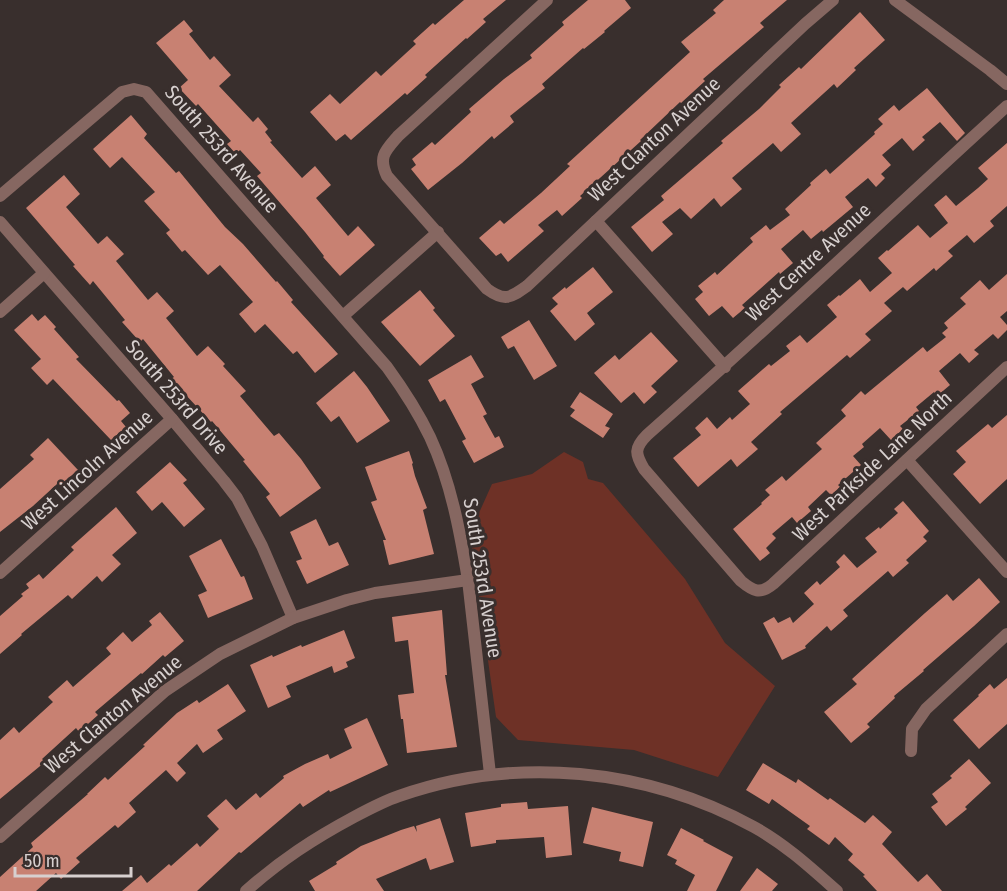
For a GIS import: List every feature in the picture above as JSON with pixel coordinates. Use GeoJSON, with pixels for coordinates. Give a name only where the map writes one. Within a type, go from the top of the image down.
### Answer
{"type":"FeatureCollection","features":[{"type":"Feature","properties":{"kind":"street"},"geometry":{"type":"LineString","coordinates":[[343,316],[438,232],[387,176],[382,165],[384,154],[399,136],[547,0]]}},
{"type":"Feature","properties":{"kind":"street","name":"West Clanton Avenue"},"geometry":{"type":"LineString","coordinates":[[438,232],[487,289],[498,297],[512,296],[527,286],[833,0]]}},
{"type":"Feature","properties":{"kind":"street"},"geometry":{"type":"LineString","coordinates":[[895,0],[1007,84]]}},
{"type":"Feature","properties":{"kind":"street","name":"South 253rd Avenue"},"geometry":{"type":"LineString","coordinates":[[0,196],[122,92],[134,89],[146,92],[387,367],[411,400],[430,436],[452,501],[468,580],[490,774]]}},
{"type":"Feature","properties":{"kind":"street","name":"West Centre Avenue"},"geometry":{"type":"LineString","coordinates":[[761,591],[754,590],[741,581],[644,469],[639,461],[637,448],[647,435],[1007,106]]}},
{"type":"Feature","properties":{"kind":"street"},"geometry":{"type":"LineString","coordinates":[[596,221],[724,367]]}},
{"type":"Feature","properties":{"kind":"street","name":"South 253rd Drive"},"geometry":{"type":"LineString","coordinates":[[0,222],[172,419],[237,498],[262,546],[293,618]]}},
{"type":"Feature","properties":{"kind":"street"},"geometry":{"type":"LineString","coordinates":[[0,312],[44,273]]}},
{"type":"Feature","properties":{"kind":"street","name":"West Parkside Lane North"},"geometry":{"type":"LineString","coordinates":[[761,591],[773,585],[1007,367]]}},
{"type":"Feature","properties":{"kind":"street","name":"West Lincoln Avenue"},"geometry":{"type":"LineString","coordinates":[[0,573],[172,419]]}},
{"type":"Feature","properties":{"kind":"street"},"geometry":{"type":"LineString","coordinates":[[907,460],[1007,572]]}},
{"type":"Feature","properties":{"kind":"street","name":"West Clanton Avenue"},"geometry":{"type":"LineString","coordinates":[[0,837],[165,691],[220,654],[293,618],[347,600],[375,593],[468,580]]}},
{"type":"Feature","properties":{"kind":"street"},"geometry":{"type":"LineString","coordinates":[[911,751],[912,729],[926,709],[1007,634]]}},
{"type":"Feature","properties":{"kind":"street"},"geometry":{"type":"LineString","coordinates":[[246,891],[299,848],[332,828],[397,797],[432,786],[490,774],[525,771],[564,772],[625,779],[664,789],[713,808],[755,828],[786,848],[837,891]]}},
{"type":"Feature","properties":{"kind":"shaded area"},"geometry":{"type":"Polygon","coordinates":[[[564,452],[583,462],[588,479],[603,483],[685,579],[725,643],[775,686],[718,777],[634,750],[518,740],[496,717],[470,533],[492,484],[532,474],[564,452]]]}},
{"type":"Feature","properties":{"kind":"building"},"geometry":{"type":"Polygon","coordinates":[[[464,0],[506,0],[483,19],[486,22],[425,75],[427,77],[407,95],[405,93],[351,140],[345,134],[336,141],[310,112],[330,94],[340,104],[376,71],[381,76],[416,44],[413,41],[464,0]]]}},
{"type":"Feature","properties":{"kind":"building"},"geometry":{"type":"Polygon","coordinates":[[[588,0],[625,0],[631,8],[542,84],[545,88],[510,116],[514,122],[494,139],[492,136],[428,190],[411,169],[416,165],[412,159],[432,142],[435,145],[471,112],[469,109],[532,58],[530,55],[564,25],[562,22],[588,0]]]}},
{"type":"Feature","properties":{"kind":"building"},"geometry":{"type":"Polygon","coordinates":[[[724,0],[787,0],[760,23],[764,27],[703,79],[705,81],[580,196],[582,198],[562,216],[557,210],[538,225],[544,231],[508,262],[501,253],[496,256],[479,238],[500,220],[504,224],[541,193],[570,166],[567,164],[690,52],[681,42],[716,13],[713,10],[724,0]]]}},
{"type":"Feature","properties":{"kind":"building"},"geometry":{"type":"Polygon","coordinates":[[[860,12],[885,40],[854,68],[856,70],[837,88],[834,84],[791,123],[801,134],[781,152],[773,143],[732,178],[742,189],[721,207],[714,198],[691,219],[680,208],[662,222],[673,234],[652,252],[631,227],[664,200],[661,196],[723,143],[721,141],[781,87],[779,85],[799,67],[801,69],[860,12]]]}},
{"type":"Feature","properties":{"kind":"building"},"geometry":{"type":"Polygon","coordinates":[[[184,20],[193,31],[189,34],[210,60],[214,56],[231,75],[219,86],[253,122],[258,117],[268,129],[265,132],[272,141],[270,142],[302,178],[315,166],[331,185],[316,198],[348,236],[358,226],[375,245],[340,276],[257,176],[261,173],[240,150],[236,154],[227,144],[231,141],[198,104],[196,106],[179,88],[188,80],[156,43],[184,20]]]}},
{"type":"Feature","properties":{"kind":"building"},"geometry":{"type":"Polygon","coordinates":[[[927,88],[965,133],[957,141],[940,122],[922,137],[925,140],[913,151],[902,138],[882,155],[891,165],[881,174],[885,178],[876,187],[868,178],[845,197],[853,207],[823,232],[822,230],[811,239],[803,230],[781,249],[793,263],[780,274],[779,272],[742,305],[745,308],[733,318],[722,306],[709,316],[695,299],[703,292],[698,286],[715,272],[717,275],[753,242],[750,238],[766,225],[770,230],[790,215],[785,209],[826,169],[830,174],[875,134],[874,132],[883,124],[878,119],[894,105],[899,111],[927,88]]]}},
{"type":"Feature","properties":{"kind":"building"},"geometry":{"type":"Polygon","coordinates":[[[131,115],[147,134],[144,138],[176,173],[179,171],[225,227],[277,281],[293,300],[291,302],[338,354],[315,373],[297,351],[293,354],[265,324],[255,333],[239,314],[253,302],[220,265],[208,275],[185,250],[182,252],[166,233],[170,230],[144,201],[155,192],[122,157],[110,168],[93,149],[131,115]]]}},
{"type":"Feature","properties":{"kind":"building"},"geometry":{"type":"Polygon","coordinates":[[[1007,143],[1007,206],[990,221],[994,226],[974,243],[967,235],[948,251],[953,256],[936,271],[934,268],[907,291],[903,287],[884,303],[892,311],[865,334],[871,340],[850,358],[847,355],[780,412],[782,414],[751,442],[758,449],[737,467],[731,459],[698,487],[673,458],[701,435],[695,428],[707,417],[717,429],[730,417],[732,420],[750,404],[738,391],[769,364],[771,366],[790,351],[786,346],[800,335],[807,343],[837,317],[827,305],[839,295],[860,279],[870,292],[892,273],[878,258],[918,225],[930,238],[948,223],[934,205],[946,195],[956,206],[978,188],[988,179],[978,168],[1007,143]]]}},
{"type":"Feature","properties":{"kind":"building"},"geometry":{"type":"Polygon","coordinates":[[[64,175],[80,194],[66,207],[98,244],[107,236],[124,254],[116,261],[148,300],[157,292],[174,311],[166,318],[197,356],[208,346],[225,364],[223,366],[246,391],[240,396],[274,436],[279,433],[321,488],[280,517],[266,497],[270,494],[243,461],[245,460],[212,421],[171,379],[174,377],[143,339],[140,342],[122,322],[125,320],[93,281],[90,285],[73,266],[75,265],[26,208],[64,175]]]}},
{"type":"Feature","properties":{"kind":"building"},"geometry":{"type":"Polygon","coordinates":[[[593,267],[613,292],[587,313],[595,324],[575,341],[550,311],[558,304],[552,298],[593,267]]]}},
{"type":"Feature","properties":{"kind":"building"},"geometry":{"type":"Polygon","coordinates":[[[1007,274],[1007,311],[1000,317],[1007,325],[1007,330],[998,339],[993,334],[974,350],[979,354],[969,363],[960,353],[939,371],[950,385],[937,396],[934,392],[916,407],[919,411],[900,426],[903,429],[891,440],[880,428],[862,444],[864,447],[853,456],[861,465],[838,485],[840,487],[831,495],[826,490],[808,507],[811,511],[797,523],[792,517],[772,534],[776,538],[766,548],[770,553],[760,561],[733,529],[770,495],[765,490],[782,476],[786,481],[822,449],[816,443],[846,416],[841,410],[861,391],[865,395],[923,347],[927,352],[946,337],[942,333],[948,328],[944,323],[966,304],[960,298],[980,280],[989,290],[1007,274]]]}},
{"type":"Feature","properties":{"kind":"building"},"geometry":{"type":"Polygon","coordinates":[[[420,290],[455,336],[420,366],[381,322],[420,290]]]}},
{"type":"Feature","properties":{"kind":"building"},"geometry":{"type":"Polygon","coordinates":[[[32,314],[38,321],[45,315],[56,327],[54,329],[79,357],[76,359],[130,413],[121,421],[126,427],[111,440],[53,379],[47,385],[31,368],[41,359],[14,330],[32,314]]]}},
{"type":"Feature","properties":{"kind":"building"},"geometry":{"type":"Polygon","coordinates":[[[529,320],[557,366],[534,380],[514,346],[508,349],[501,337],[529,320]]]}},
{"type":"Feature","properties":{"kind":"building"},"geometry":{"type":"Polygon","coordinates":[[[651,332],[678,361],[651,386],[657,392],[644,404],[634,392],[621,403],[594,373],[615,355],[619,360],[651,332]]]}},
{"type":"Feature","properties":{"kind":"building"},"geometry":{"type":"Polygon","coordinates":[[[471,355],[484,377],[471,384],[487,414],[483,416],[495,438],[499,436],[504,447],[474,463],[462,441],[466,439],[445,399],[440,402],[428,380],[471,355]]]}},
{"type":"Feature","properties":{"kind":"building"},"geometry":{"type":"Polygon","coordinates":[[[354,371],[390,421],[357,443],[339,416],[331,422],[316,403],[354,371]]]}},
{"type":"Feature","properties":{"kind":"building"},"geometry":{"type":"Polygon","coordinates":[[[580,392],[613,414],[605,426],[610,428],[603,438],[570,416],[575,410],[570,407],[580,392]]]}},
{"type":"Feature","properties":{"kind":"building"},"geometry":{"type":"Polygon","coordinates":[[[1007,415],[1007,479],[980,504],[953,474],[966,462],[956,451],[988,424],[992,428],[1007,415]]]}},
{"type":"Feature","properties":{"kind":"building"},"geometry":{"type":"Polygon","coordinates":[[[48,438],[78,470],[59,486],[57,484],[0,532],[0,489],[34,459],[30,455],[48,438]]]}},
{"type":"Feature","properties":{"kind":"building"},"geometry":{"type":"Polygon","coordinates":[[[409,451],[415,476],[427,508],[423,510],[434,554],[389,565],[383,540],[386,540],[371,502],[377,500],[365,467],[409,451]]]}},
{"type":"Feature","properties":{"kind":"building"},"geometry":{"type":"Polygon","coordinates":[[[170,462],[187,480],[183,483],[205,509],[184,527],[162,502],[152,511],[136,492],[170,462]]]}},
{"type":"Feature","properties":{"kind":"building"},"geometry":{"type":"Polygon","coordinates":[[[903,501],[929,531],[923,537],[927,541],[906,560],[909,563],[893,577],[888,571],[843,610],[848,616],[831,631],[827,626],[805,646],[806,648],[782,660],[763,623],[774,617],[778,623],[790,617],[793,623],[814,604],[804,593],[817,581],[820,585],[840,567],[836,562],[844,554],[857,568],[877,552],[865,538],[879,527],[880,529],[898,513],[894,509],[903,501]]]}},
{"type":"Feature","properties":{"kind":"building"},"geometry":{"type":"Polygon","coordinates":[[[116,507],[137,533],[112,555],[121,564],[102,582],[97,576],[72,599],[68,595],[0,654],[0,616],[23,596],[21,594],[29,588],[26,584],[39,574],[43,579],[74,550],[71,547],[116,507]]]}},
{"type":"Feature","properties":{"kind":"building"},"geometry":{"type":"Polygon","coordinates":[[[316,519],[329,546],[338,542],[349,565],[307,584],[296,561],[302,559],[290,532],[316,519]]]}},
{"type":"Feature","properties":{"kind":"building"},"geometry":{"type":"Polygon","coordinates":[[[221,539],[241,577],[244,576],[253,599],[208,618],[198,595],[207,591],[189,556],[221,539]]]}},
{"type":"Feature","properties":{"kind":"building"},"geometry":{"type":"Polygon","coordinates":[[[979,578],[1000,602],[894,696],[895,698],[867,724],[870,727],[851,743],[824,712],[857,684],[852,679],[925,613],[947,594],[953,601],[979,578]]]}},
{"type":"Feature","properties":{"kind":"building"},"geometry":{"type":"Polygon","coordinates":[[[442,610],[447,675],[445,675],[457,747],[407,753],[398,695],[414,693],[408,640],[395,642],[392,617],[442,610]]]}},
{"type":"Feature","properties":{"kind":"building"},"geometry":{"type":"Polygon","coordinates":[[[160,612],[184,641],[165,657],[163,655],[95,712],[98,715],[79,732],[76,728],[42,759],[45,762],[0,799],[0,740],[14,727],[19,733],[53,702],[48,697],[67,680],[73,687],[111,654],[106,648],[123,632],[132,642],[152,625],[149,621],[160,612]]]}},
{"type":"Feature","properties":{"kind":"building"},"geometry":{"type":"Polygon","coordinates":[[[344,630],[355,658],[346,662],[348,667],[334,673],[332,666],[286,686],[291,697],[268,708],[250,665],[344,630]]]}},
{"type":"Feature","properties":{"kind":"building"},"geometry":{"type":"Polygon","coordinates":[[[1007,678],[1007,724],[979,749],[953,720],[990,684],[994,689],[1007,678]]]}},
{"type":"Feature","properties":{"kind":"building"},"geometry":{"type":"Polygon","coordinates":[[[228,684],[246,711],[217,730],[223,739],[203,753],[197,744],[177,763],[186,773],[177,782],[166,770],[129,803],[136,812],[118,828],[115,825],[76,858],[80,862],[61,879],[56,873],[36,891],[0,891],[0,877],[33,847],[31,843],[105,777],[108,780],[177,713],[197,700],[199,703],[228,684]]]}},
{"type":"Feature","properties":{"kind":"building"},"geometry":{"type":"Polygon","coordinates":[[[367,718],[388,765],[330,792],[329,790],[303,807],[300,803],[241,853],[239,852],[197,891],[122,891],[141,875],[147,883],[197,843],[200,847],[219,829],[207,816],[226,799],[236,810],[256,793],[260,798],[284,778],[283,776],[305,764],[328,754],[330,759],[352,748],[344,729],[367,718]]]}},
{"type":"Feature","properties":{"kind":"building"},"geometry":{"type":"Polygon","coordinates":[[[969,759],[991,783],[965,807],[967,809],[946,826],[931,807],[938,802],[932,794],[952,778],[950,776],[969,759]]]}},
{"type":"Feature","properties":{"kind":"building"},"geometry":{"type":"Polygon","coordinates":[[[763,763],[796,783],[798,779],[865,823],[873,815],[892,832],[882,844],[918,882],[927,874],[942,891],[877,891],[863,876],[865,875],[848,860],[853,854],[835,837],[829,845],[807,829],[810,826],[772,799],[769,804],[746,790],[763,763]]]}},
{"type":"Feature","properties":{"kind":"building"},"geometry":{"type":"Polygon","coordinates":[[[527,802],[528,809],[568,806],[572,855],[546,858],[544,837],[496,840],[496,843],[471,847],[465,813],[501,807],[501,804],[527,802]]]}},
{"type":"Feature","properties":{"kind":"building"},"geometry":{"type":"Polygon","coordinates":[[[592,807],[653,822],[643,867],[619,861],[621,852],[583,843],[592,807]]]}},
{"type":"Feature","properties":{"kind":"building"},"geometry":{"type":"Polygon","coordinates":[[[440,818],[454,862],[430,870],[426,858],[376,879],[384,891],[315,891],[309,881],[361,846],[414,826],[417,832],[416,826],[440,818]]]}},
{"type":"Feature","properties":{"kind":"building"},"geometry":{"type":"Polygon","coordinates":[[[681,828],[733,857],[716,891],[687,891],[695,875],[675,864],[677,860],[667,855],[681,828]]]}},
{"type":"Feature","properties":{"kind":"building"},"geometry":{"type":"Polygon","coordinates":[[[757,868],[778,884],[772,891],[740,891],[757,868]]]}}]}
